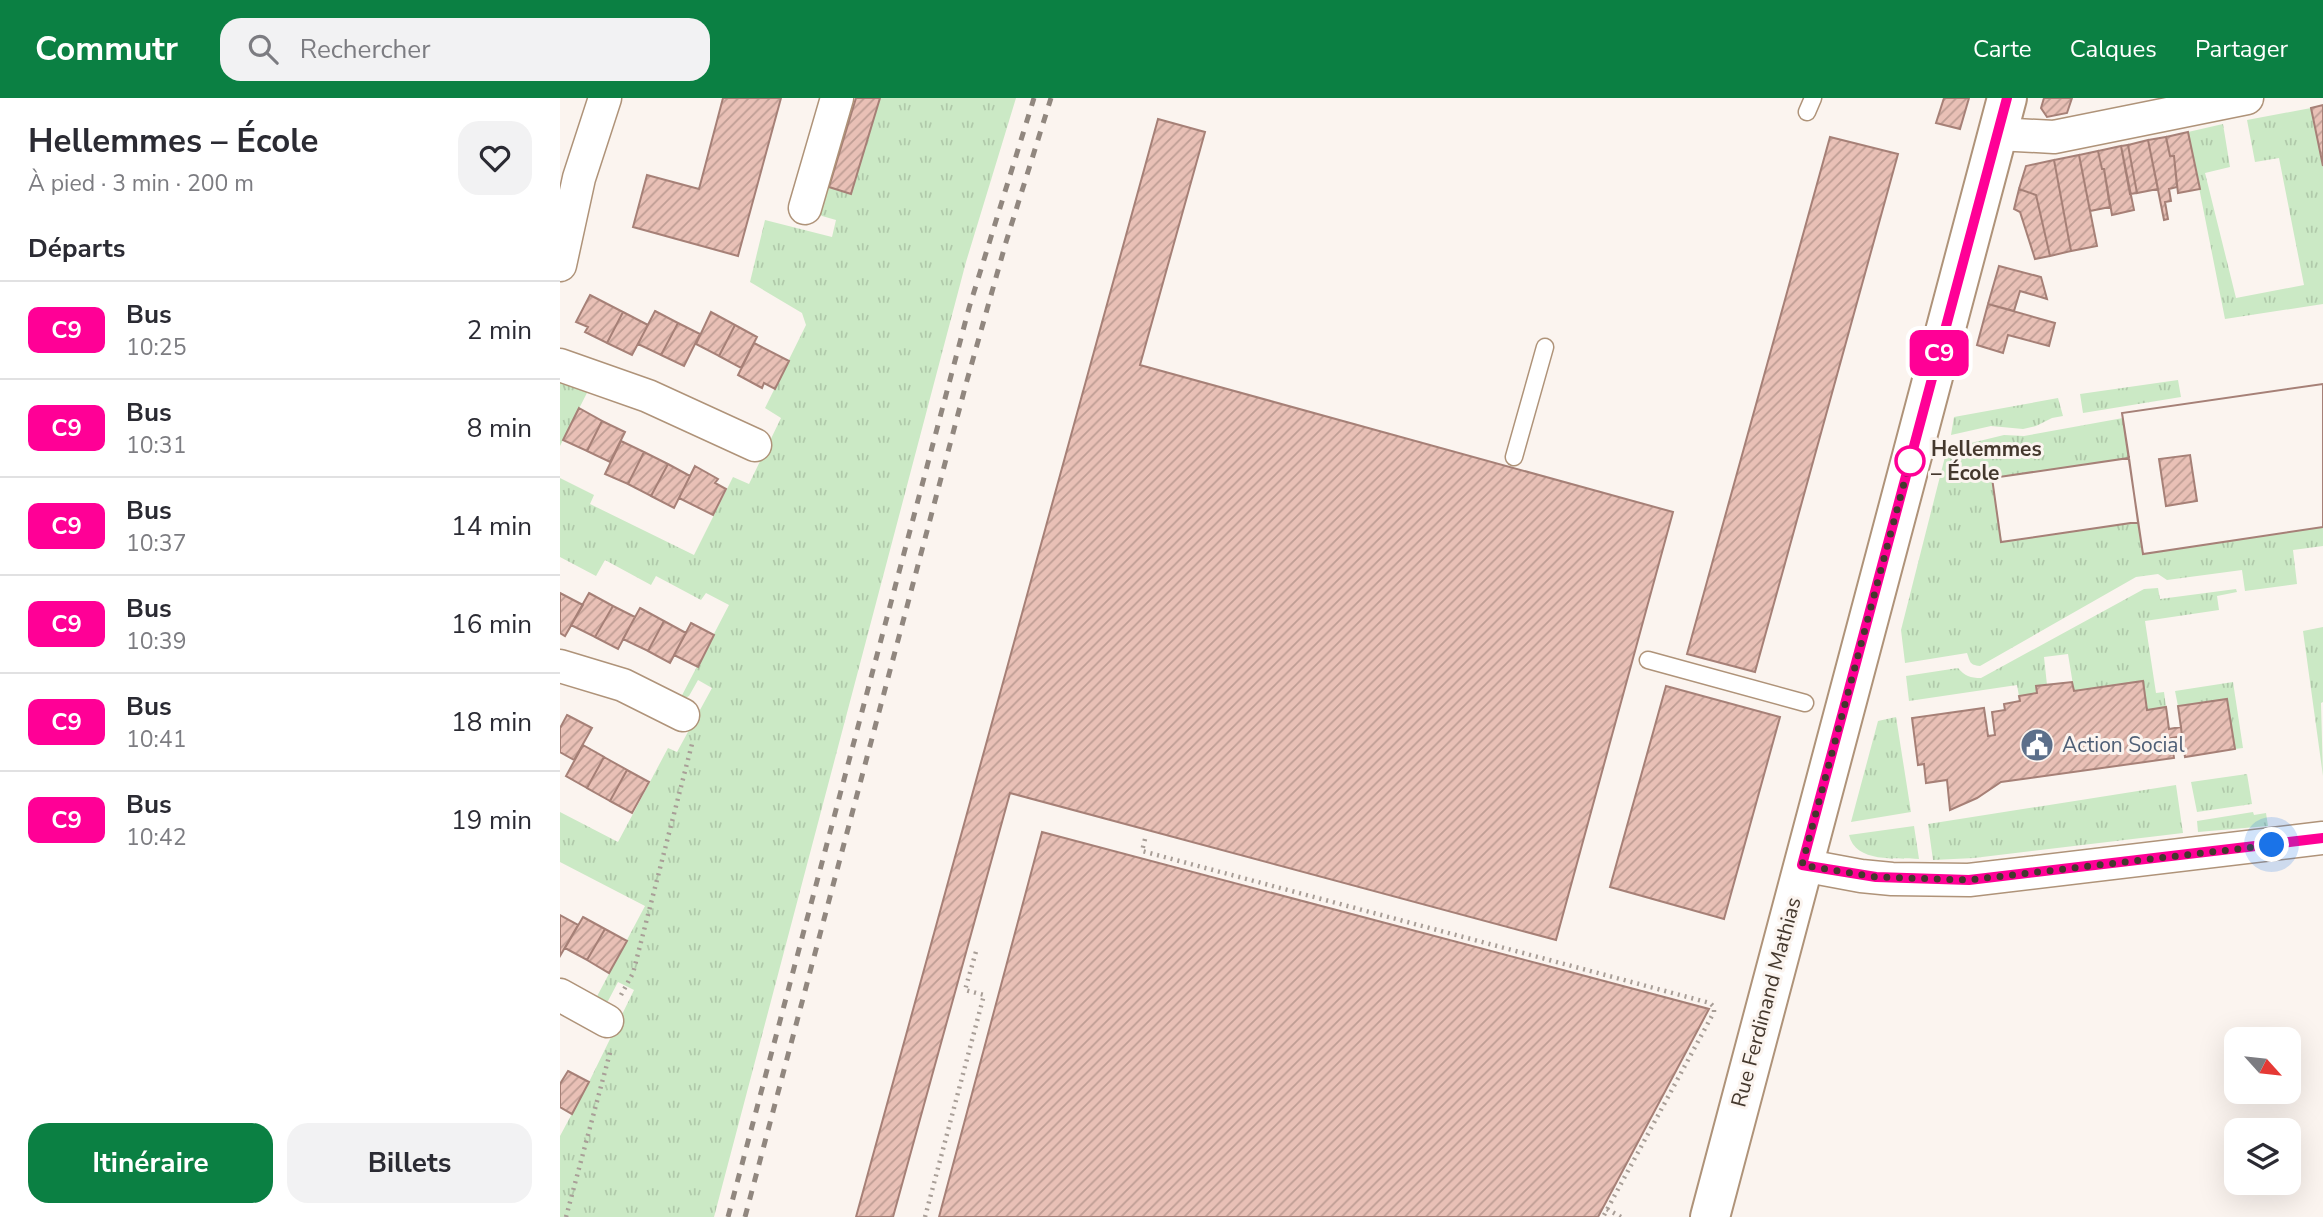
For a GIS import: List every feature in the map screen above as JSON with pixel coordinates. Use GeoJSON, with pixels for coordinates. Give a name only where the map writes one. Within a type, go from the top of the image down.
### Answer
{"type":"FeatureCollection","features":[{"type":"Feature","properties":{"kind":"street"},"geometry":{"type":"LineString","coordinates":[[561,258],[579,178],[605,98]]}},
{"type":"Feature","properties":{"kind":"street"},"geometry":{"type":"LineString","coordinates":[[805,208],[837,98]]}},
{"type":"Feature","properties":{"kind":"street","name":"Rue Ferdinand Mathias"},"geometry":{"type":"LineString","coordinates":[[1710,1217],[2007,98]]}},
{"type":"Feature","properties":{"kind":"street"},"geometry":{"type":"LineString","coordinates":[[1997,134],[2054,137],[2247,98]]}},
{"type":"Feature","properties":{"kind":"street"},"geometry":{"type":"LineString","coordinates":[[560,365],[648,396],[755,445]]}},
{"type":"Feature","properties":{"kind":"street"},"geometry":{"type":"LineString","coordinates":[[560,666],[623,685],[683,715]]}},
{"type":"Feature","properties":{"kind":"street"},"geometry":{"type":"LineString","coordinates":[[1802,865],[1892,879],[1969,880],[2323,838]]}},
{"type":"Feature","properties":{"kind":"street"},"geometry":{"type":"LineString","coordinates":[[560,995],[607,1021]]}},
{"type":"Feature","properties":{"kind":"lane"},"geometry":{"type":"LineString","coordinates":[[1514,457],[1545,347]]}},
{"type":"Feature","properties":{"kind":"lane"},"geometry":{"type":"LineString","coordinates":[[1648,660],[1805,703]]}},
{"type":"Feature","properties":{"kind":"path"},"geometry":{"type":"LineString","coordinates":[[566,1217],[611,1052],[607,1021],[633,973],[694,738],[683,715]]}},
{"type":"Feature","properties":{"kind":"path"},"geometry":{"type":"LineString","coordinates":[[1146,839],[1142,851],[1710,1003],[1714,1012],[1603,1217]]}},
{"type":"Feature","properties":{"kind":"path"},"geometry":{"type":"LineString","coordinates":[[925,1217],[984,995],[965,990],[977,948]]}},
{"type":"Feature","properties":{"kind":"path"},"geometry":{"type":"LineString","coordinates":[[1607,1209],[1621,1217]]}},
{"type":"Feature","properties":{"kind":"green space"},"geometry":{"type":"Polygon","coordinates":[[[880,98],[1016,98],[966,262],[714,1217],[560,1217],[560,1136],[634,990],[618,982],[608,1001],[603,1005],[594,1002],[645,906],[560,862],[560,812],[618,842],[668,748],[677,752],[712,688],[698,680],[689,696],[679,701],[729,605],[706,593],[701,600],[656,576],[651,585],[605,560],[596,576],[560,557],[560,478],[594,495],[590,504],[694,555],[733,477],[749,484],[781,418],[765,408],[806,325],[802,313],[750,282],[765,220],[832,237],[836,220],[822,216],[816,210],[823,185],[851,194],[880,98]]]}},
{"type":"Feature","properties":{"kind":"green space"},"geometry":{"type":"Polygon","coordinates":[[[2311,108],[2323,166],[2323,304],[2225,319],[2188,132],[2223,124],[2230,167],[2205,173],[2236,298],[2304,285],[2279,158],[2255,162],[2247,120],[2311,108]]]}},
{"type":"Feature","properties":{"kind":"green space"},"geometry":{"type":"Polygon","coordinates":[[[560,377],[591,385],[560,446],[560,377]]]}},
{"type":"Feature","properties":{"kind":"green space"},"geometry":{"type":"Polygon","coordinates":[[[2178,380],[2181,397],[2083,413],[2080,394],[2178,380]]]}},
{"type":"Feature","properties":{"kind":"green space"},"geometry":{"type":"Polygon","coordinates":[[[2058,398],[2063,416],[2036,426],[2023,429],[1991,426],[1951,435],[1954,417],[2058,398]]]}},
{"type":"Feature","properties":{"kind":"green space"},"geometry":{"type":"Polygon","coordinates":[[[2123,418],[2129,458],[1992,478],[2002,542],[2138,522],[2143,554],[2323,527],[2323,546],[2293,550],[2297,584],[2245,591],[2242,570],[2167,580],[2158,574],[2136,577],[1980,666],[1972,664],[1967,653],[1905,663],[1901,630],[1948,445],[1963,445],[2004,435],[2024,436],[2123,418]]]}},
{"type":"Feature","properties":{"kind":"green space"},"geometry":{"type":"Polygon","coordinates":[[[2158,588],[2160,599],[2236,589],[2237,592],[2217,596],[2219,610],[2145,621],[2156,693],[2164,692],[2166,707],[2147,710],[2143,681],[2074,691],[2068,654],[2044,657],[2047,685],[2036,686],[2037,693],[2019,696],[2017,685],[1909,701],[1906,676],[1958,668],[1968,676],[1981,678],[2144,589],[2158,588]]]}},
{"type":"Feature","properties":{"kind":"green space"},"geometry":{"type":"Polygon","coordinates":[[[2323,627],[2321,703],[2323,776],[2303,631],[2323,627]]]}},
{"type":"Feature","properties":{"kind":"green space"},"geometry":{"type":"Polygon","coordinates":[[[2233,682],[2243,748],[2235,749],[2227,699],[2178,706],[2175,691],[2233,682]]]}},
{"type":"Feature","properties":{"kind":"green space"},"geometry":{"type":"Polygon","coordinates":[[[1896,717],[1911,812],[1851,822],[1878,721],[1896,717]]]}},
{"type":"Feature","properties":{"kind":"green space"},"geometry":{"type":"Polygon","coordinates":[[[2247,774],[2252,804],[2197,812],[2191,782],[2247,774]]]}},
{"type":"Feature","properties":{"kind":"green space"},"geometry":{"type":"Polygon","coordinates":[[[2176,785],[2183,833],[1974,858],[1933,860],[1928,824],[2176,785]]]}},
{"type":"Feature","properties":{"kind":"green space"},"geometry":{"type":"Polygon","coordinates":[[[2253,812],[2254,815],[2266,813],[2268,826],[2198,832],[2197,821],[2253,812]]]}},
{"type":"Feature","properties":{"kind":"green space"},"geometry":{"type":"Polygon","coordinates":[[[1914,826],[1919,859],[1868,855],[1853,844],[1849,835],[1914,826]]]}},
{"type":"Feature","properties":{"kind":"building"},"geometry":{"type":"Polygon","coordinates":[[[723,98],[781,98],[738,256],[633,227],[647,175],[699,189],[723,98]]]}},
{"type":"Feature","properties":{"kind":"building"},"geometry":{"type":"Polygon","coordinates":[[[856,98],[880,98],[851,194],[829,187],[856,98]]]}},
{"type":"Feature","properties":{"kind":"building"},"geometry":{"type":"Polygon","coordinates":[[[1944,98],[1969,98],[1960,129],[1936,123],[1944,98]]]}},
{"type":"Feature","properties":{"kind":"building"},"geometry":{"type":"Polygon","coordinates":[[[2044,98],[2072,98],[2067,113],[2047,117],[2041,108],[2044,98]]]}},
{"type":"Feature","properties":{"kind":"building"},"geometry":{"type":"Polygon","coordinates":[[[2323,105],[2323,166],[2311,108],[2323,105]]]}},
{"type":"Feature","properties":{"kind":"building"},"geometry":{"type":"Polygon","coordinates":[[[1158,119],[1205,132],[1140,365],[1673,512],[1556,940],[1010,793],[893,1217],[856,1217],[1158,119]]]}},
{"type":"Feature","properties":{"kind":"building"},"geometry":{"type":"Polygon","coordinates":[[[2188,132],[2200,189],[2178,193],[2174,156],[2170,156],[2166,137],[2188,132]]]}},
{"type":"Feature","properties":{"kind":"building"},"geometry":{"type":"Polygon","coordinates":[[[1830,137],[1898,154],[1755,672],[1687,654],[1830,137]]]}},
{"type":"Feature","properties":{"kind":"building"},"geometry":{"type":"Polygon","coordinates":[[[2166,137],[2170,156],[2174,156],[2177,187],[2169,189],[2171,201],[2165,202],[2168,219],[2164,220],[2148,140],[2166,137]]]}},
{"type":"Feature","properties":{"kind":"building"},"geometry":{"type":"Polygon","coordinates":[[[2148,140],[2158,189],[2137,193],[2128,145],[2148,140]]]}},
{"type":"Feature","properties":{"kind":"building"},"geometry":{"type":"Polygon","coordinates":[[[2128,145],[2137,193],[2130,194],[2121,146],[2128,145]]]}},
{"type":"Feature","properties":{"kind":"building"},"geometry":{"type":"Polygon","coordinates":[[[2121,146],[2134,210],[2112,215],[2098,151],[2121,146]]]}},
{"type":"Feature","properties":{"kind":"building"},"geometry":{"type":"Polygon","coordinates":[[[2098,151],[2110,207],[2090,211],[2079,155],[2098,151]]]}},
{"type":"Feature","properties":{"kind":"building"},"geometry":{"type":"Polygon","coordinates":[[[2079,155],[2097,246],[2071,251],[2054,160],[2079,155]]]}},
{"type":"Feature","properties":{"kind":"building"},"geometry":{"type":"Polygon","coordinates":[[[2054,160],[2071,251],[2050,256],[2036,195],[2019,189],[2026,166],[2054,160]]]}},
{"type":"Feature","properties":{"kind":"building"},"geometry":{"type":"Polygon","coordinates":[[[2019,189],[2036,195],[2050,256],[2035,259],[2020,212],[2014,209],[2019,189]]]}},
{"type":"Feature","properties":{"kind":"building"},"geometry":{"type":"Polygon","coordinates":[[[1999,266],[2041,277],[2047,299],[2020,291],[2014,311],[1988,304],[1999,266]]]}},
{"type":"Feature","properties":{"kind":"building"},"geometry":{"type":"Polygon","coordinates":[[[590,295],[623,312],[607,343],[585,332],[588,327],[576,322],[590,295]]]}},
{"type":"Feature","properties":{"kind":"building"},"geometry":{"type":"Polygon","coordinates":[[[1988,304],[2055,323],[2049,346],[2008,335],[2003,353],[1977,345],[1988,304]]]}},
{"type":"Feature","properties":{"kind":"building"},"geometry":{"type":"Polygon","coordinates":[[[655,311],[678,323],[661,355],[638,344],[655,311]]]}},
{"type":"Feature","properties":{"kind":"building"},"geometry":{"type":"Polygon","coordinates":[[[623,312],[648,325],[632,355],[607,343],[623,312]]]}},
{"type":"Feature","properties":{"kind":"building"},"geometry":{"type":"Polygon","coordinates":[[[711,312],[735,325],[719,356],[696,344],[711,312]]]}},
{"type":"Feature","properties":{"kind":"building"},"geometry":{"type":"Polygon","coordinates":[[[678,323],[700,334],[684,366],[661,355],[678,323]]]}},
{"type":"Feature","properties":{"kind":"building"},"geometry":{"type":"Polygon","coordinates":[[[735,325],[757,337],[741,368],[719,356],[735,325]]]}},
{"type":"Feature","properties":{"kind":"building"},"geometry":{"type":"Polygon","coordinates":[[[754,343],[789,361],[775,389],[764,383],[762,388],[738,375],[754,343]]]}},
{"type":"Feature","properties":{"kind":"building"},"geometry":{"type":"Polygon","coordinates":[[[2323,384],[2323,527],[2143,554],[2138,522],[2001,542],[1992,478],[2129,458],[2122,413],[2323,384]]]}},
{"type":"Feature","properties":{"kind":"building"},"geometry":{"type":"Polygon","coordinates":[[[2323,384],[2323,527],[2143,554],[2122,413],[2323,384]],[[2190,455],[2159,459],[2166,506],[2197,501],[2190,455]]]}},
{"type":"Feature","properties":{"kind":"building"},"geometry":{"type":"Polygon","coordinates":[[[579,408],[602,421],[587,451],[563,440],[579,408]]]}},
{"type":"Feature","properties":{"kind":"building"},"geometry":{"type":"Polygon","coordinates":[[[602,421],[625,432],[610,462],[587,451],[602,421]]]}},
{"type":"Feature","properties":{"kind":"building"},"geometry":{"type":"Polygon","coordinates":[[[621,441],[644,452],[628,484],[605,474],[621,441]]]}},
{"type":"Feature","properties":{"kind":"building"},"geometry":{"type":"Polygon","coordinates":[[[644,452],[668,464],[651,496],[628,484],[644,452]]]}},
{"type":"Feature","properties":{"kind":"building"},"geometry":{"type":"Polygon","coordinates":[[[2129,458],[2138,522],[2001,542],[1992,478],[2129,458]]]}},
{"type":"Feature","properties":{"kind":"building"},"geometry":{"type":"Polygon","coordinates":[[[668,464],[690,476],[674,508],[651,496],[668,464]]]}},
{"type":"Feature","properties":{"kind":"building"},"geometry":{"type":"Polygon","coordinates":[[[695,466],[718,479],[715,483],[726,489],[713,515],[679,498],[695,466]]]}},
{"type":"Feature","properties":{"kind":"building"},"geometry":{"type":"Polygon","coordinates":[[[560,593],[583,605],[565,636],[560,633],[560,593]]]}},
{"type":"Feature","properties":{"kind":"building"},"geometry":{"type":"Polygon","coordinates":[[[589,593],[613,606],[595,637],[571,625],[589,593]]]}},
{"type":"Feature","properties":{"kind":"building"},"geometry":{"type":"Polygon","coordinates":[[[613,606],[635,617],[618,649],[595,637],[613,606]]]}},
{"type":"Feature","properties":{"kind":"building"},"geometry":{"type":"Polygon","coordinates":[[[640,608],[664,621],[648,651],[623,639],[640,608]]]}},
{"type":"Feature","properties":{"kind":"building"},"geometry":{"type":"Polygon","coordinates":[[[664,621],[686,633],[670,663],[648,651],[664,621]]]}},
{"type":"Feature","properties":{"kind":"building"},"geometry":{"type":"Polygon","coordinates":[[[691,623],[714,635],[698,667],[674,655],[691,623]]]}},
{"type":"Feature","properties":{"kind":"building"},"geometry":{"type":"Polygon","coordinates":[[[2143,681],[2147,710],[2166,707],[2169,729],[2181,727],[2182,736],[2171,738],[2174,758],[2001,782],[1977,798],[1950,810],[1947,780],[1926,783],[1924,764],[1918,765],[1912,718],[1984,708],[1988,736],[1995,735],[1992,712],[2005,710],[2004,704],[2020,701],[2019,696],[2037,693],[2036,686],[2072,682],[2074,691],[2143,681]]]}},
{"type":"Feature","properties":{"kind":"building"},"geometry":{"type":"Polygon","coordinates":[[[1666,686],[1780,717],[1724,919],[1610,887],[1666,686]]]}},
{"type":"Feature","properties":{"kind":"building"},"geometry":{"type":"Polygon","coordinates":[[[2227,699],[2235,749],[2185,757],[2178,706],[2227,699]]]}},
{"type":"Feature","properties":{"kind":"building"},"geometry":{"type":"Polygon","coordinates":[[[567,715],[592,728],[574,760],[560,752],[560,728],[567,715]]]}},
{"type":"Feature","properties":{"kind":"building"},"geometry":{"type":"Polygon","coordinates":[[[583,745],[604,757],[587,788],[566,776],[583,745]]]}},
{"type":"Feature","properties":{"kind":"building"},"geometry":{"type":"Polygon","coordinates":[[[604,757],[627,770],[610,801],[587,788],[604,757]]]}},
{"type":"Feature","properties":{"kind":"building"},"geometry":{"type":"Polygon","coordinates":[[[627,770],[649,782],[632,813],[610,801],[627,770]]]}},
{"type":"Feature","properties":{"kind":"building"},"geometry":{"type":"Polygon","coordinates":[[[1042,832],[1709,1009],[1598,1217],[939,1217],[1042,832]]]}},
{"type":"Feature","properties":{"kind":"building"},"geometry":{"type":"Polygon","coordinates":[[[560,915],[578,925],[560,956],[560,915]]]}},
{"type":"Feature","properties":{"kind":"building"},"geometry":{"type":"Polygon","coordinates":[[[583,917],[605,929],[587,960],[565,948],[583,917]]]}},
{"type":"Feature","properties":{"kind":"building"},"geometry":{"type":"Polygon","coordinates":[[[605,929],[627,941],[609,973],[587,960],[605,929]]]}},
{"type":"Feature","properties":{"kind":"building"},"geometry":{"type":"Polygon","coordinates":[[[568,1071],[589,1082],[572,1114],[560,1107],[560,1084],[568,1071]]]}},
{"type":"Feature","properties":{"kind":"railway"},"geometry":{"type":"LineString","coordinates":[[728,1217],[969,308],[1034,98]]}},
{"type":"Feature","properties":{"kind":"railway"},"geometry":{"type":"LineString","coordinates":[[745,1217],[966,384],[1006,242],[1051,98]]}},
{"type":"Feature","properties":{"kind":"bus line","name":"C9"},"geometry":{"type":"LineString","coordinates":[[2007,98],[1802,865],[1861,876],[1929,881],[1969,880],[2323,838]]}},
{"type":"Feature","properties":{"kind":"place","name":"Hellemmes – École"},"geometry":{"type":"Point","coordinates":[1910,461]}},
{"type":"Feature","properties":{"kind":"place","name":"Action Social"},"geometry":{"type":"Point","coordinates":[2037,745]}},
{"type":"Feature","properties":{"kind":"route"},"geometry":{"type":"LineString","coordinates":[[1910,461],[1802,865],[1861,876],[1929,881],[1969,880],[2272,845]]}}]}
